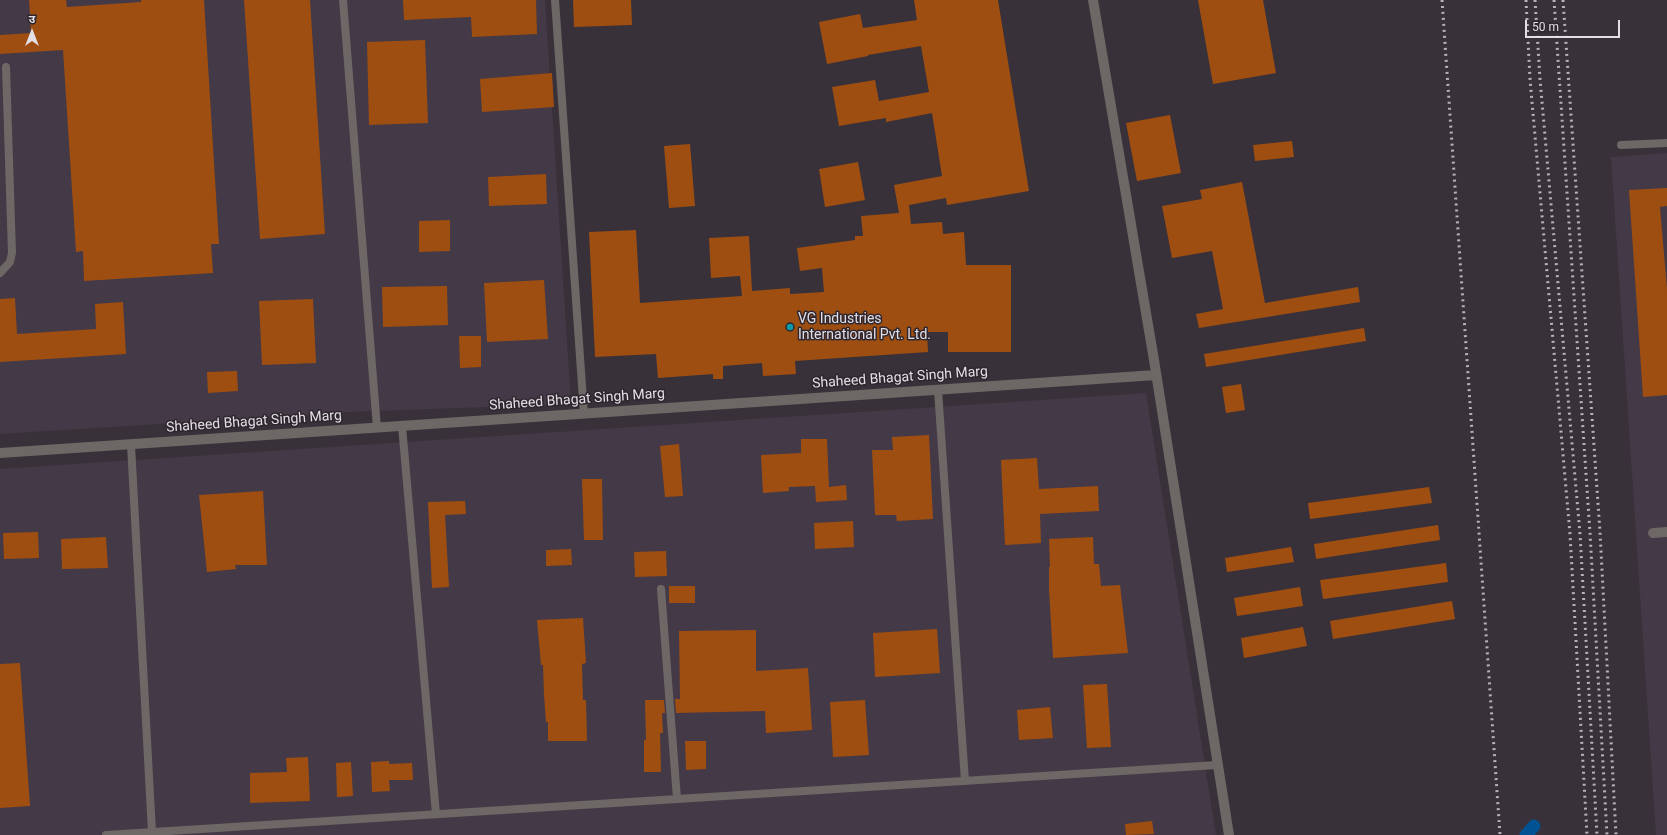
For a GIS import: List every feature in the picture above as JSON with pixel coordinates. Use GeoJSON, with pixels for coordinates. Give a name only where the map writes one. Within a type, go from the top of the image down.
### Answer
{"type":"FeatureCollection","features":[{"type":"Feature","properties":{"kind":"street"},"geometry":{"type":"LineString","coordinates":[[1093,0],[1156,375],[1229,835]]}},
{"type":"Feature","properties":{"kind":"street","name":"Shaheed Bhagat Singh Marg"},"geometry":{"type":"LineString","coordinates":[[0,454],[1156,375]]}},
{"type":"Feature","properties":{"kind":"street"},"geometry":{"type":"LineString","coordinates":[[1654,533],[1667,532]]}},
{"type":"Feature","properties":{"kind":"lane"},"geometry":{"type":"LineString","coordinates":[[343,0],[377,428]]}},
{"type":"Feature","properties":{"kind":"lane"},"geometry":{"type":"LineString","coordinates":[[554,0],[584,414]]}},
{"type":"Feature","properties":{"kind":"lane"},"geometry":{"type":"LineString","coordinates":[[0,273],[10,262],[12,253],[6,66]]}},
{"type":"Feature","properties":{"kind":"lane"},"geometry":{"type":"LineString","coordinates":[[1621,145],[1667,143]]}},
{"type":"Feature","properties":{"kind":"lane"},"geometry":{"type":"LineString","coordinates":[[938,390],[965,781]]}},
{"type":"Feature","properties":{"kind":"lane"},"geometry":{"type":"LineString","coordinates":[[402,426],[436,814]]}},
{"type":"Feature","properties":{"kind":"lane"},"geometry":{"type":"LineString","coordinates":[[131,445],[152,832]]}},
{"type":"Feature","properties":{"kind":"lane"},"geometry":{"type":"LineString","coordinates":[[661,589],[677,799]]}},
{"type":"Feature","properties":{"kind":"lane"},"geometry":{"type":"LineString","coordinates":[[106,835],[1218,765]]}},
{"type":"Feature","properties":{"kind":"shaded area"},"geometry":{"type":"Polygon","coordinates":[[[0,0],[545,0],[571,404],[348,412],[0,434],[0,0]]]}},
{"type":"Feature","properties":{"kind":"shaded area"},"geometry":{"type":"Polygon","coordinates":[[[1667,153],[1667,835],[1656,835],[1611,157],[1667,153]]]}},
{"type":"Feature","properties":{"kind":"shaded area"},"geometry":{"type":"Polygon","coordinates":[[[1146,393],[1216,835],[0,835],[0,469],[1146,393]]]}},
{"type":"Feature","properties":{"kind":"building"},"geometry":{"type":"Polygon","coordinates":[[[29,0],[66,0],[67,7],[141,2],[141,0],[204,0],[219,244],[211,244],[213,273],[84,281],[83,251],[76,252],[63,50],[0,54],[0,35],[31,33],[29,0]]]}},
{"type":"Feature","properties":{"kind":"building"},"geometry":{"type":"Polygon","coordinates":[[[244,0],[310,0],[325,234],[260,239],[244,0]]]}},
{"type":"Feature","properties":{"kind":"building"},"geometry":{"type":"Polygon","coordinates":[[[403,0],[536,0],[537,34],[472,37],[471,17],[404,20],[403,0]]]}},
{"type":"Feature","properties":{"kind":"building"},"geometry":{"type":"Polygon","coordinates":[[[573,0],[631,0],[632,25],[574,27],[573,0]]]}},
{"type":"Feature","properties":{"kind":"building"},"geometry":{"type":"Polygon","coordinates":[[[914,0],[998,0],[1029,191],[947,205],[946,198],[909,205],[911,224],[942,222],[943,234],[964,232],[966,265],[1011,265],[1011,352],[948,352],[948,332],[927,332],[928,352],[795,361],[796,374],[763,376],[762,363],[723,366],[723,379],[713,379],[713,374],[658,378],[656,354],[595,357],[589,232],[636,230],[640,303],[742,296],[740,276],[711,278],[709,238],[749,236],[752,291],[790,288],[790,294],[824,292],[822,268],[800,271],[797,248],[855,240],[855,236],[863,236],[861,216],[899,213],[894,185],[942,176],[932,113],[886,122],[886,118],[839,126],[832,87],[875,80],[879,101],[929,92],[921,46],[827,64],[819,22],[860,14],[863,28],[917,20],[914,0]]]}},
{"type":"Feature","properties":{"kind":"building"},"geometry":{"type":"Polygon","coordinates":[[[1198,0],[1263,0],[1276,73],[1213,84],[1198,0]]]}},
{"type":"Feature","properties":{"kind":"building"},"geometry":{"type":"Polygon","coordinates":[[[425,40],[428,123],[369,125],[367,42],[425,40]]]}},
{"type":"Feature","properties":{"kind":"building"},"geometry":{"type":"Polygon","coordinates":[[[552,73],[554,107],[482,112],[480,79],[552,73]]]}},
{"type":"Feature","properties":{"kind":"building"},"geometry":{"type":"Polygon","coordinates":[[[1170,115],[1181,173],[1137,181],[1126,123],[1170,115]]]}},
{"type":"Feature","properties":{"kind":"building"},"geometry":{"type":"Polygon","coordinates":[[[1292,141],[1294,157],[1255,161],[1253,145],[1292,141]]]}},
{"type":"Feature","properties":{"kind":"building"},"geometry":{"type":"Polygon","coordinates":[[[690,144],[695,206],[669,208],[664,146],[690,144]]]}},
{"type":"Feature","properties":{"kind":"building"},"geometry":{"type":"Polygon","coordinates":[[[858,162],[865,200],[825,207],[819,169],[858,162]]]}},
{"type":"Feature","properties":{"kind":"building"},"geometry":{"type":"Polygon","coordinates":[[[546,174],[547,204],[489,206],[488,177],[546,174]]]}},
{"type":"Feature","properties":{"kind":"building"},"geometry":{"type":"Polygon","coordinates":[[[1242,182],[1265,303],[1358,287],[1360,302],[1199,328],[1196,314],[1223,309],[1212,251],[1172,258],[1162,206],[1202,199],[1200,190],[1242,182]]]}},
{"type":"Feature","properties":{"kind":"building"},"geometry":{"type":"Polygon","coordinates":[[[1667,188],[1667,206],[1660,207],[1667,289],[1667,395],[1643,397],[1629,190],[1667,188]]]}},
{"type":"Feature","properties":{"kind":"building"},"geometry":{"type":"Polygon","coordinates":[[[450,220],[450,251],[419,252],[419,221],[450,220]]]}},
{"type":"Feature","properties":{"kind":"building"},"geometry":{"type":"Polygon","coordinates":[[[544,280],[548,339],[487,342],[484,283],[544,280]]]}},
{"type":"Feature","properties":{"kind":"building"},"geometry":{"type":"Polygon","coordinates":[[[447,286],[448,325],[383,327],[382,287],[447,286]]]}},
{"type":"Feature","properties":{"kind":"building"},"geometry":{"type":"Polygon","coordinates":[[[15,298],[17,334],[96,329],[95,304],[123,302],[126,354],[0,362],[0,299],[15,298]]]}},
{"type":"Feature","properties":{"kind":"building"},"geometry":{"type":"Polygon","coordinates":[[[313,299],[316,363],[262,365],[259,301],[313,299]]]}},
{"type":"Feature","properties":{"kind":"building"},"geometry":{"type":"Polygon","coordinates":[[[1364,328],[1366,341],[1206,367],[1204,354],[1364,328]]]}},
{"type":"Feature","properties":{"kind":"building"},"geometry":{"type":"Polygon","coordinates":[[[459,336],[481,336],[481,367],[460,368],[459,336]]]}},
{"type":"Feature","properties":{"kind":"building"},"geometry":{"type":"Polygon","coordinates":[[[237,371],[238,391],[208,393],[207,372],[237,371]]]}},
{"type":"Feature","properties":{"kind":"building"},"geometry":{"type":"Polygon","coordinates":[[[1241,384],[1245,410],[1226,413],[1222,387],[1241,384]]]}},
{"type":"Feature","properties":{"kind":"building"},"geometry":{"type":"Polygon","coordinates":[[[929,435],[933,519],[897,521],[896,515],[875,515],[872,450],[893,450],[892,437],[929,435]]]}},
{"type":"Feature","properties":{"kind":"building"},"geometry":{"type":"Polygon","coordinates":[[[801,439],[827,439],[829,487],[846,485],[847,500],[816,502],[815,486],[789,487],[789,491],[763,493],[761,455],[801,453],[801,439]]]}},
{"type":"Feature","properties":{"kind":"building"},"geometry":{"type":"Polygon","coordinates":[[[679,444],[683,496],[665,497],[660,446],[679,444]]]}},
{"type":"Feature","properties":{"kind":"building"},"geometry":{"type":"Polygon","coordinates":[[[1037,458],[1039,489],[1098,486],[1099,511],[1040,514],[1041,543],[1005,545],[1001,460],[1037,458]]]}},
{"type":"Feature","properties":{"kind":"building"},"geometry":{"type":"Polygon","coordinates":[[[582,479],[602,479],[603,540],[584,540],[582,479]]]}},
{"type":"Feature","properties":{"kind":"building"},"geometry":{"type":"Polygon","coordinates":[[[1429,487],[1432,503],[1310,519],[1308,503],[1429,487]]]}},
{"type":"Feature","properties":{"kind":"building"},"geometry":{"type":"Polygon","coordinates":[[[263,491],[267,565],[235,565],[236,569],[207,572],[199,495],[263,491]]]}},
{"type":"Feature","properties":{"kind":"building"},"geometry":{"type":"Polygon","coordinates":[[[465,501],[466,514],[445,515],[449,587],[432,588],[428,502],[465,501]]]}},
{"type":"Feature","properties":{"kind":"building"},"geometry":{"type":"Polygon","coordinates":[[[853,521],[854,547],[815,549],[814,523],[853,521]]]}},
{"type":"Feature","properties":{"kind":"building"},"geometry":{"type":"Polygon","coordinates":[[[1438,525],[1440,540],[1316,559],[1314,544],[1438,525]]]}},
{"type":"Feature","properties":{"kind":"building"},"geometry":{"type":"Polygon","coordinates":[[[38,532],[39,558],[4,559],[3,533],[38,532]]]}},
{"type":"Feature","properties":{"kind":"building"},"geometry":{"type":"Polygon","coordinates":[[[106,537],[108,568],[62,569],[61,539],[106,537]]]}},
{"type":"Feature","properties":{"kind":"building"},"geometry":{"type":"Polygon","coordinates":[[[1093,537],[1094,564],[1099,564],[1101,586],[1120,585],[1128,653],[1053,658],[1049,589],[1049,539],[1093,537]]]}},
{"type":"Feature","properties":{"kind":"building"},"geometry":{"type":"Polygon","coordinates":[[[1291,547],[1294,562],[1227,572],[1225,558],[1291,547]]]}},
{"type":"Feature","properties":{"kind":"building"},"geometry":{"type":"Polygon","coordinates":[[[571,549],[572,565],[546,566],[546,550],[571,549]]]}},
{"type":"Feature","properties":{"kind":"building"},"geometry":{"type":"Polygon","coordinates":[[[666,551],[667,576],[635,577],[634,552],[666,551]]]}},
{"type":"Feature","properties":{"kind":"building"},"geometry":{"type":"Polygon","coordinates":[[[1446,563],[1448,582],[1323,599],[1320,580],[1446,563]]]}},
{"type":"Feature","properties":{"kind":"building"},"geometry":{"type":"Polygon","coordinates":[[[669,586],[695,586],[695,603],[669,603],[669,586]]]}},
{"type":"Feature","properties":{"kind":"building"},"geometry":{"type":"Polygon","coordinates":[[[1300,587],[1303,606],[1237,616],[1234,598],[1300,587]]]}},
{"type":"Feature","properties":{"kind":"building"},"geometry":{"type":"Polygon","coordinates":[[[1452,601],[1455,619],[1333,639],[1330,621],[1452,601]]]}},
{"type":"Feature","properties":{"kind":"building"},"geometry":{"type":"Polygon","coordinates":[[[583,618],[586,663],[582,664],[583,700],[586,700],[587,741],[548,741],[548,722],[546,722],[543,665],[541,665],[537,620],[583,618]]]}},
{"type":"Feature","properties":{"kind":"building"},"geometry":{"type":"Polygon","coordinates":[[[1303,627],[1307,646],[1244,658],[1241,638],[1303,627]]]}},
{"type":"Feature","properties":{"kind":"building"},"geometry":{"type":"Polygon","coordinates":[[[937,629],[940,673],[875,677],[873,633],[937,629]]]}},
{"type":"Feature","properties":{"kind":"building"},"geometry":{"type":"Polygon","coordinates":[[[756,630],[756,671],[808,668],[812,730],[766,733],[765,711],[676,713],[675,699],[680,699],[679,631],[756,630]]]}},
{"type":"Feature","properties":{"kind":"building"},"geometry":{"type":"Polygon","coordinates":[[[20,663],[30,806],[0,808],[0,664],[20,663]]]}},
{"type":"Feature","properties":{"kind":"building"},"geometry":{"type":"Polygon","coordinates":[[[1107,684],[1111,747],[1087,748],[1083,685],[1107,684]]]}},
{"type":"Feature","properties":{"kind":"building"},"geometry":{"type":"Polygon","coordinates":[[[645,700],[664,700],[665,713],[662,713],[663,733],[660,733],[661,772],[644,772],[644,740],[646,740],[645,700]]]}},
{"type":"Feature","properties":{"kind":"building"},"geometry":{"type":"Polygon","coordinates":[[[865,700],[869,755],[833,757],[830,702],[865,700]]]}},
{"type":"Feature","properties":{"kind":"building"},"geometry":{"type":"Polygon","coordinates":[[[1050,707],[1053,738],[1019,740],[1017,710],[1050,707]]]}},
{"type":"Feature","properties":{"kind":"building"},"geometry":{"type":"Polygon","coordinates":[[[685,741],[706,741],[706,769],[686,770],[685,741]]]}},
{"type":"Feature","properties":{"kind":"building"},"geometry":{"type":"Polygon","coordinates":[[[308,757],[310,801],[250,803],[250,773],[287,772],[286,758],[308,757]]]}},
{"type":"Feature","properties":{"kind":"building"},"geometry":{"type":"Polygon","coordinates":[[[389,761],[389,764],[412,763],[413,780],[389,780],[390,791],[372,792],[371,762],[389,761]]]}},
{"type":"Feature","properties":{"kind":"building"},"geometry":{"type":"Polygon","coordinates":[[[351,762],[353,796],[337,797],[336,763],[351,762]]]}},
{"type":"Feature","properties":{"kind":"building"},"geometry":{"type":"Polygon","coordinates":[[[1152,821],[1154,834],[1126,835],[1125,824],[1152,821]]]}},
{"type":"Feature","properties":{"kind":"waterway"},"geometry":{"type":"LineString","coordinates":[[1526,835],[1534,826]]}},
{"type":"Feature","properties":{"kind":"railway"},"geometry":{"type":"LineString","coordinates":[[1442,0],[1500,835]]}},
{"type":"Feature","properties":{"kind":"railway"},"geometry":{"type":"LineString","coordinates":[[1526,0],[1530,79],[1570,534],[1587,835]]}},
{"type":"Feature","properties":{"kind":"railway"},"geometry":{"type":"LineString","coordinates":[[1535,0],[1540,79],[1580,534],[1597,835]]}},
{"type":"Feature","properties":{"kind":"railway"},"geometry":{"type":"LineString","coordinates":[[1554,0],[1590,533],[1607,835]]}},
{"type":"Feature","properties":{"kind":"railway"},"geometry":{"type":"LineString","coordinates":[[1563,0],[1600,532],[1616,835]]}},
{"type":"Feature","properties":{"kind":"place","name":"VG Industries International Pvt. Ltd."},"geometry":{"type":"Point","coordinates":[790,327]}}]}
